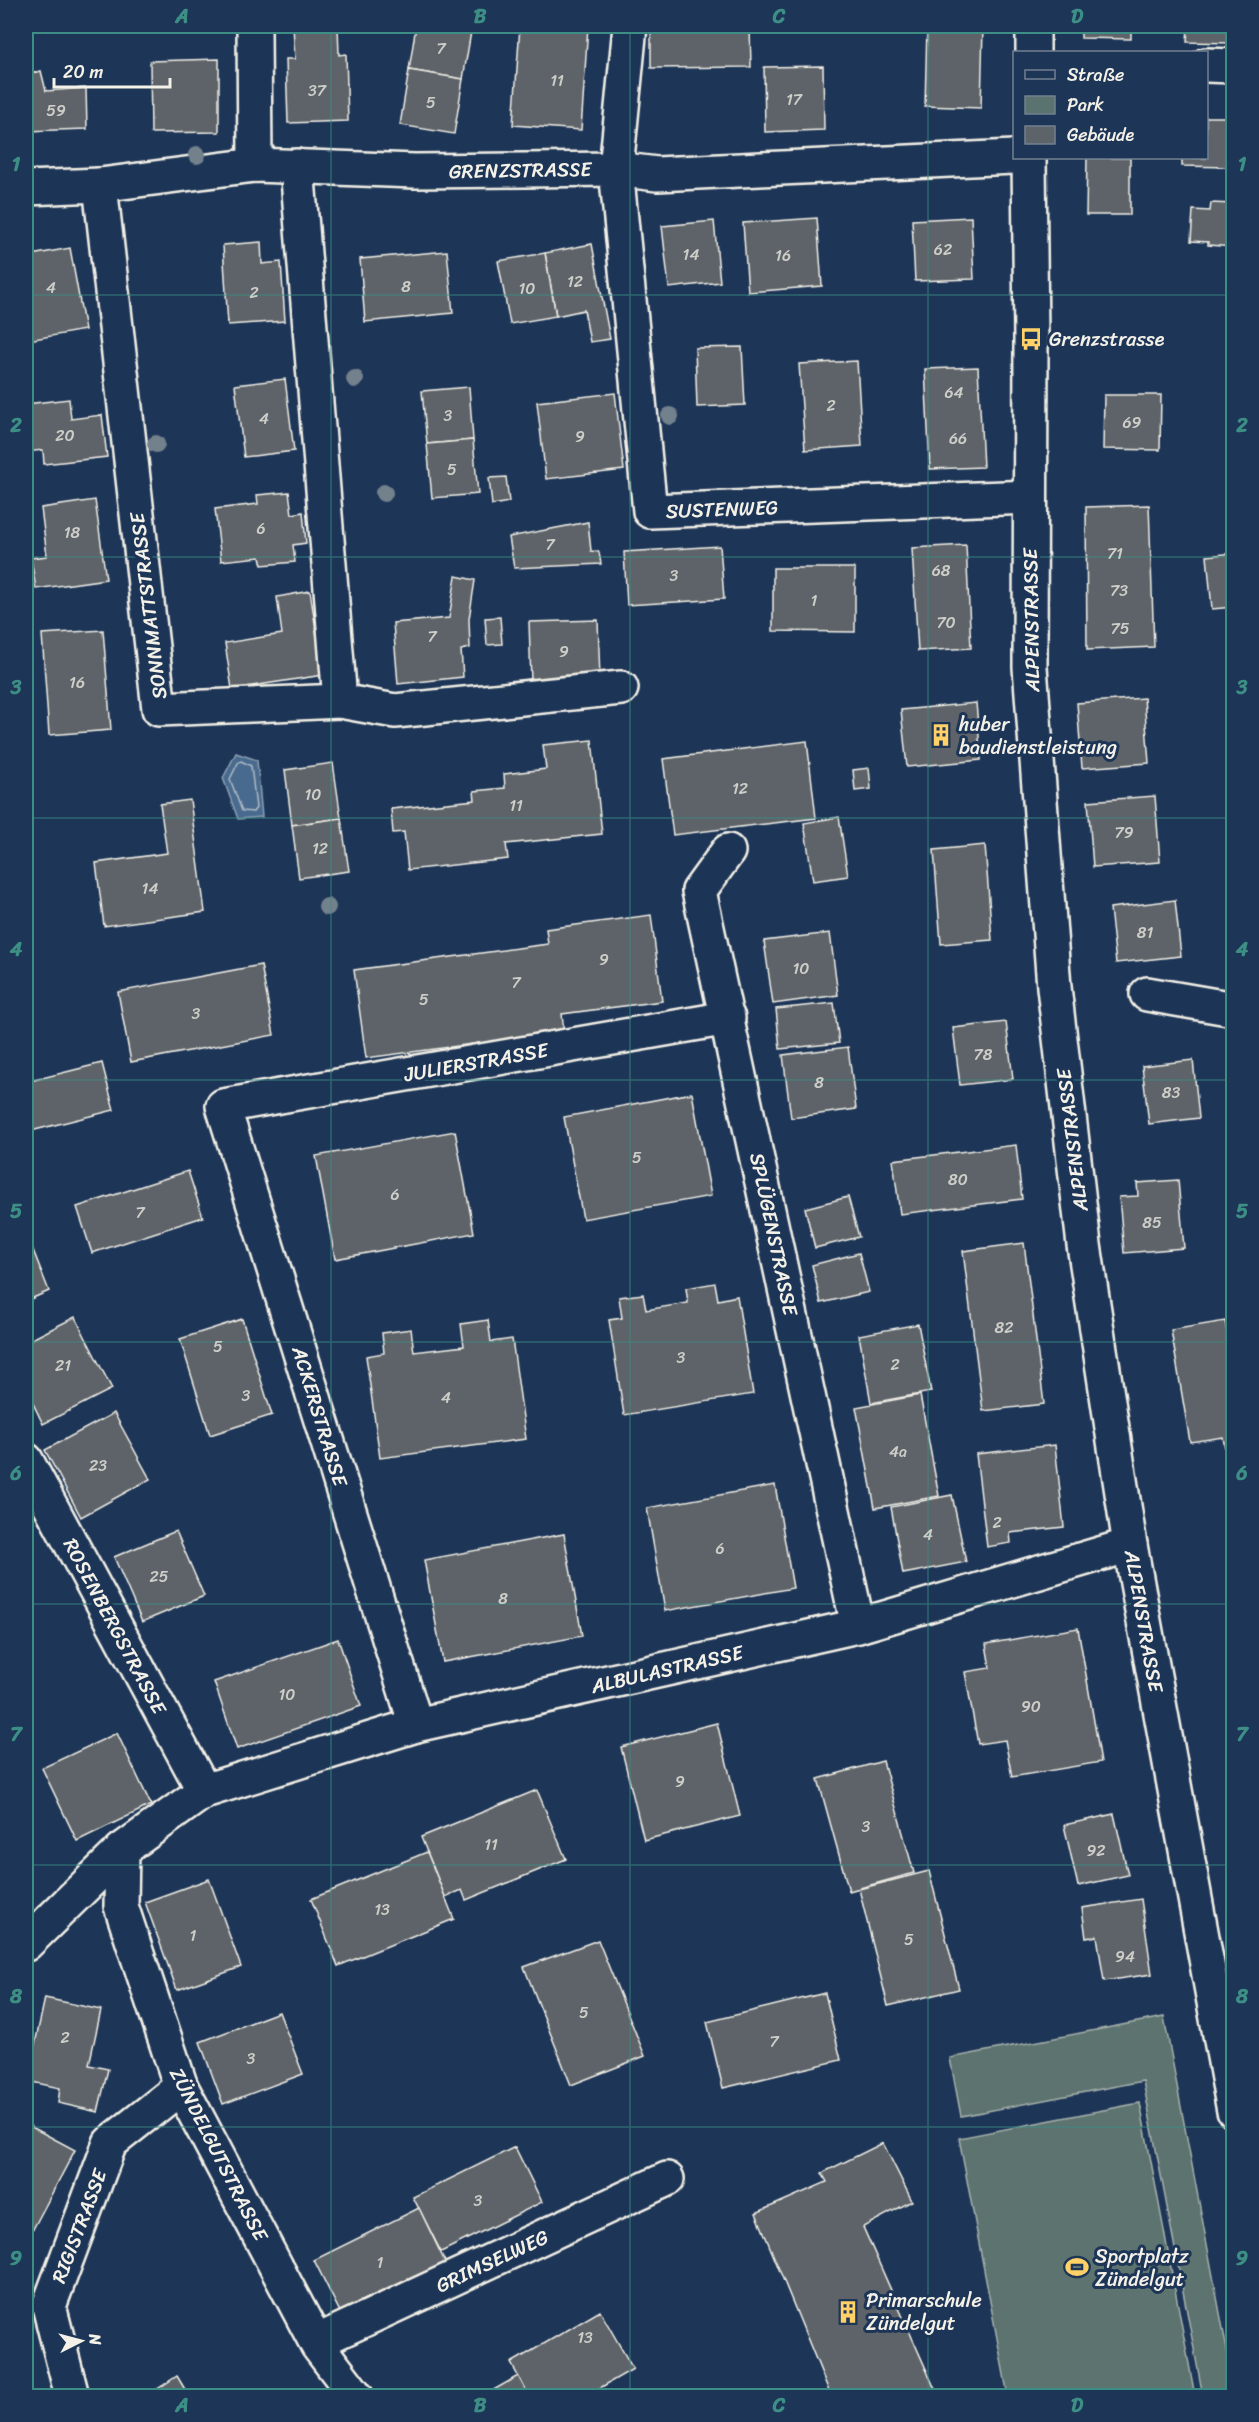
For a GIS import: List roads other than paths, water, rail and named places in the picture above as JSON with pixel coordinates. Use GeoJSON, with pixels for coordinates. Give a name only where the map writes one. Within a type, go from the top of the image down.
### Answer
{"type":"FeatureCollection","features":[{"type":"Feature","properties":{"kind":"street"},"geometry":{"type":"LineString","coordinates":[[254,26],[255,165]]}},
{"type":"Feature","properties":{"kind":"street"},"geometry":{"type":"LineString","coordinates":[[616,170],[630,26]]}},
{"type":"Feature","properties":{"kind":"street"},"geometry":{"type":"LineString","coordinates":[[1033,26],[1033,51]]}},
{"type":"Feature","properties":{"kind":"street"},"geometry":{"type":"LineString","coordinates":[[1208,66],[1233,66]]}},
{"type":"Feature","properties":{"kind":"street","name":"GRENZSTRASSE"},"geometry":{"type":"LineString","coordinates":[[26,188],[100,185],[255,165],[415,171],[616,170],[657,174],[1013,157]]}},
{"type":"Feature","properties":{"kind":"street","name":"ALPENSTRASSE"},"geometry":{"type":"LineString","coordinates":[[1029,159],[1030,667],[1054,987],[1084,1245],[1130,1545],[1233,2111]]}},
{"type":"Feature","properties":{"kind":"street"},"geometry":{"type":"LineString","coordinates":[[297,166],[340,701],[395,711],[621,688]]}},
{"type":"Feature","properties":{"kind":"street","name":"SUSTENWEG"},"geometry":{"type":"LineString","coordinates":[[616,170],[650,511],[1030,497]]}},
{"type":"Feature","properties":{"kind":"street","name":"SONNMATTSTRASSE"},"geometry":{"type":"LineString","coordinates":[[100,185],[159,709],[340,701]]}},
{"type":"Feature","properties":{"kind":"street","name":"SPLÜGENSTRASSE"},"geometry":{"type":"LineString","coordinates":[[728,851],[699,891],[858,1626]]}},
{"type":"Feature","properties":{"kind":"street"},"geometry":{"type":"LineString","coordinates":[[1147,994],[1233,1008]]}},
{"type":"Feature","properties":{"kind":"street","name":"JULIERSTRASSE"},"geometry":{"type":"LineString","coordinates":[[224,1106],[728,1018]]}},
{"type":"Feature","properties":{"kind":"street","name":"ACKERSTRASSE"},"geometry":{"type":"LineString","coordinates":[[224,1106],[417,1725]]}},
{"type":"Feature","properties":{"kind":"street","name":"ROSENBERGSTRASSE"},"geometry":{"type":"LineString","coordinates":[[26,1460],[204,1791]]}},
{"type":"Feature","properties":{"kind":"street","name":"ALBULASTRASSE"},"geometry":{"type":"LineString","coordinates":[[204,1791],[417,1725],[858,1626],[1130,1545]]}},
{"type":"Feature","properties":{"kind":"street"},"geometry":{"type":"LineString","coordinates":[[26,1944],[122,1851],[204,1791]]}},
{"type":"Feature","properties":{"kind":"street","name":"ZÜNDELGUTSTRASSE"},"geometry":{"type":"LineString","coordinates":[[122,1851],[121,1906],[181,2087],[316,2342],[356,2397]]}},
{"type":"Feature","properties":{"kind":"street","name":"RIGISTRASSE"},"geometry":{"type":"LineString","coordinates":[[72,2397],[49,2306],[110,2143],[181,2087]]}},
{"type":"Feature","properties":{"kind":"street","name":"GRIMSELWEG"},"geometry":{"type":"LineString","coordinates":[[316,2342],[667,2179]]}},
{"type":"Feature","properties":{"kind":"water"},"geometry":{"type":"Polygon","coordinates":[[[236,753],[257,760],[262,817],[238,819],[223,778],[236,753]]]}},
{"type":"Feature","properties":{"kind":"place","name":"Grenzstrasse"},"geometry":{"type":"Point","coordinates":[1031,339]}},
{"type":"Feature","properties":{"kind":"place","name":"huber baudienstleistung"},"geometry":{"type":"Point","coordinates":[941,735]}},
{"type":"Feature","properties":{"kind":"place","name":"Sportplatz Zündelgut"},"geometry":{"type":"Point","coordinates":[1077,2267]}},
{"type":"Feature","properties":{"kind":"place","name":"Primarschule Zündelgut"},"geometry":{"type":"Point","coordinates":[848,2312]}}]}
